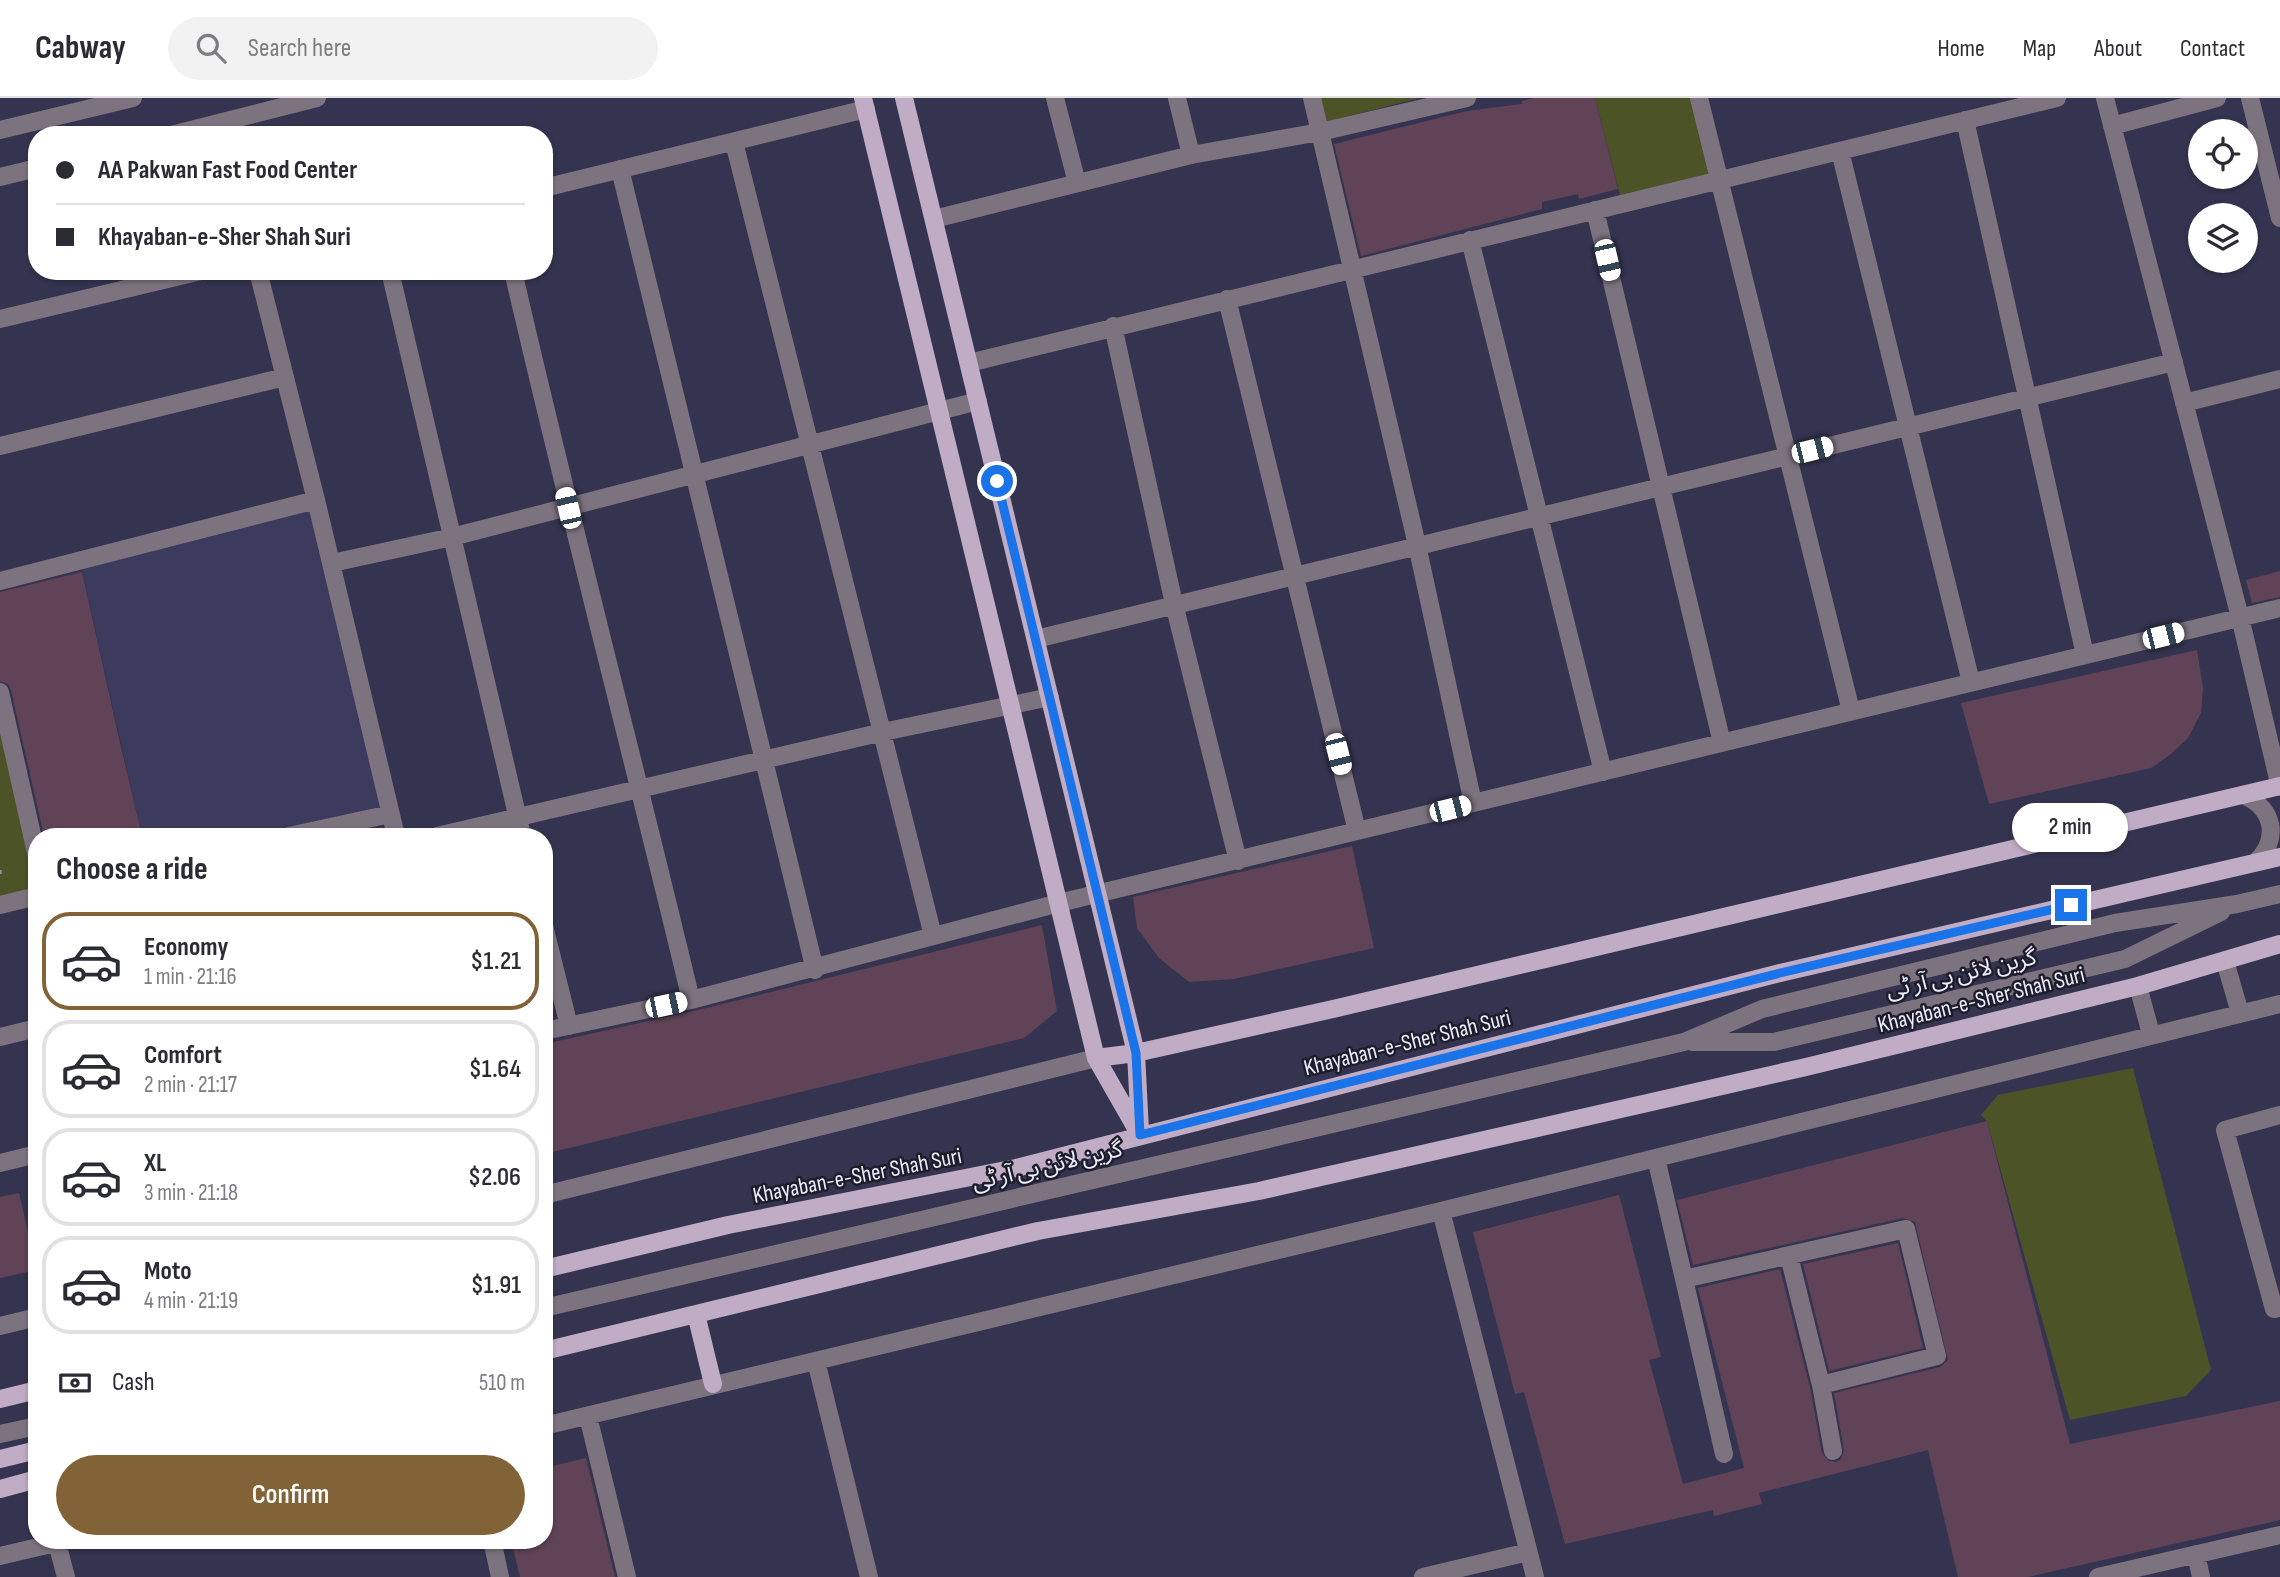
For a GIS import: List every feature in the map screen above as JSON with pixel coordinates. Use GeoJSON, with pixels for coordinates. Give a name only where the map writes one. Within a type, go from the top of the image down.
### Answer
{"type":"FeatureCollection","features":[{"type":"Feature","properties":{"kind":"main road"},"geometry":{"type":"LineString","coordinates":[[904,98],[1136,1053],[1140,1135]]}},
{"type":"Feature","properties":{"kind":"main road"},"geometry":{"type":"LineString","coordinates":[[865,104],[1096,1058],[1140,1135]]}},
{"type":"Feature","properties":{"kind":"main road"},"geometry":{"type":"LineString","coordinates":[[1096,1058],[1136,1053],[2280,786]]}},
{"type":"Feature","properties":{"kind":"main road","name":"Khayaban-e-Sher Shah Suri"},"geometry":{"type":"LineString","coordinates":[[553,1267],[728,1226],[1016,1168],[1780,973],[2280,857]]}},
{"type":"Feature","properties":{"kind":"main road","name":"Khayaban-e-Sher Shah Suri"},"geometry":{"type":"LineString","coordinates":[[553,1349],[1038,1231],[1259,1191],[1766,1076],[2138,986],[2280,944]]}},
{"type":"Feature","properties":{"kind":"main road"},"geometry":{"type":"LineString","coordinates":[[696,1314],[713,1384]]}},
{"type":"Feature","properties":{"kind":"main road"},"geometry":{"type":"LineString","coordinates":[[0,1399],[28,1392]]}},
{"type":"Feature","properties":{"kind":"main road"},"geometry":{"type":"LineString","coordinates":[[0,1459],[28,1452]]}},
{"type":"Feature","properties":{"kind":"main road"},"geometry":{"type":"LineString","coordinates":[[0,1489],[28,1481]]}},
{"type":"Feature","properties":{"kind":"street"},"geometry":{"type":"LineString","coordinates":[[0,130],[133,98]]}},
{"type":"Feature","properties":{"kind":"street"},"geometry":{"type":"LineString","coordinates":[[229,126],[317,98]]}},
{"type":"Feature","properties":{"kind":"street"},"geometry":{"type":"LineString","coordinates":[[1055,98],[1077,183]]}},
{"type":"Feature","properties":{"kind":"street"},"geometry":{"type":"LineString","coordinates":[[1177,98],[1191,155]]}},
{"type":"Feature","properties":{"kind":"street"},"geometry":{"type":"LineString","coordinates":[[1312,98],[1350,269],[1417,545],[1473,803]]}},
{"type":"Feature","properties":{"kind":"street"},"geometry":{"type":"LineString","coordinates":[[934,219],[1191,155],[1320,132],[1467,98]]}},
{"type":"Feature","properties":{"kind":"street"},"geometry":{"type":"LineString","coordinates":[[1699,98],[1851,711]]}},
{"type":"Feature","properties":{"kind":"street"},"geometry":{"type":"LineString","coordinates":[[969,363],[2057,98]]}},
{"type":"Feature","properties":{"kind":"street"},"geometry":{"type":"LineString","coordinates":[[2105,98],[2240,617],[2280,786]]}},
{"type":"Feature","properties":{"kind":"street"},"geometry":{"type":"LineString","coordinates":[[2112,126],[2217,98]]}},
{"type":"Feature","properties":{"kind":"street"},"geometry":{"type":"LineString","coordinates":[[2250,98],[2280,218]]}},
{"type":"Feature","properties":{"kind":"street"},"geometry":{"type":"LineString","coordinates":[[553,186],[734,142],[865,104]]}},
{"type":"Feature","properties":{"kind":"street"},"geometry":{"type":"LineString","coordinates":[[1965,120],[2085,654]]}},
{"type":"Feature","properties":{"kind":"street"},"geometry":{"type":"LineString","coordinates":[[734,142],[808,447],[933,936]]}},
{"type":"Feature","properties":{"kind":"street"},"geometry":{"type":"LineString","coordinates":[[1840,151],[1970,682]]}},
{"type":"Feature","properties":{"kind":"street"},"geometry":{"type":"LineString","coordinates":[[620,169],[692,475],[815,970]]}},
{"type":"Feature","properties":{"kind":"street"},"geometry":{"type":"LineString","coordinates":[[0,177],[28,170]]}},
{"type":"Feature","properties":{"kind":"street"},"geometry":{"type":"LineString","coordinates":[[1595,210],[1722,743]]}},
{"type":"Feature","properties":{"kind":"street"},"geometry":{"type":"LineString","coordinates":[[1470,240],[1603,772]]}},
{"type":"Feature","properties":{"kind":"street"},"geometry":{"type":"LineString","coordinates":[[0,320],[164,280]]}},
{"type":"Feature","properties":{"kind":"street"},"geometry":{"type":"LineString","coordinates":[[259,280],[332,563],[394,828]]}},
{"type":"Feature","properties":{"kind":"street"},"geometry":{"type":"LineString","coordinates":[[392,280],[520,828]]}},
{"type":"Feature","properties":{"kind":"street"},"geometry":{"type":"LineString","coordinates":[[515,280],[568,508],[641,789],[691,1000]]}},
{"type":"Feature","properties":{"kind":"street"},"geometry":{"type":"LineString","coordinates":[[1227,299],[1357,831]]}},
{"type":"Feature","properties":{"kind":"street"},"geometry":{"type":"LineString","coordinates":[[1113,326],[1174,604],[1238,861]]}},
{"type":"Feature","properties":{"kind":"street"},"geometry":{"type":"LineString","coordinates":[[1036,639],[1294,574],[2174,362]]}},
{"type":"Feature","properties":{"kind":"street"},"geometry":{"type":"LineString","coordinates":[[0,446],[285,377]]}},
{"type":"Feature","properties":{"kind":"street"},"geometry":{"type":"LineString","coordinates":[[2184,403],[2280,379]]}},
{"type":"Feature","properties":{"kind":"street"},"geometry":{"type":"LineString","coordinates":[[332,563],[568,508],[978,401]]}},
{"type":"Feature","properties":{"kind":"street"},"geometry":{"type":"LineString","coordinates":[[0,581],[316,500]]}},
{"type":"Feature","properties":{"kind":"street"},"geometry":{"type":"LineString","coordinates":[[553,1029],[815,970],[1059,903],[2280,608]]}},
{"type":"Feature","properties":{"kind":"street"},"geometry":{"type":"LineString","coordinates":[[0,692],[30,828]]}},
{"type":"Feature","properties":{"kind":"street"},"geometry":{"type":"LineString","coordinates":[[473,828],[883,732],[1050,697]]}},
{"type":"Feature","properties":{"kind":"street"},"geometry":{"type":"LineString","coordinates":[[2243,795],[2254,799],[2270,818],[2270,843],[2256,862]]}},
{"type":"Feature","properties":{"kind":"street"},"geometry":{"type":"LineString","coordinates":[[326,828],[390,814]]}},
{"type":"Feature","properties":{"kind":"street","name":"گرین لائن بی آر ٹی"},"geometry":{"type":"LineString","coordinates":[[553,1306],[1684,1042],[1762,1009],[2115,923],[2237,904],[2280,894]]}},
{"type":"Feature","properties":{"kind":"street"},"geometry":{"type":"LineString","coordinates":[[0,905],[28,898]]}},
{"type":"Feature","properties":{"kind":"street","name":"گرین لائن بی آر ٹی"},"geometry":{"type":"LineString","coordinates":[[1684,1042],[1774,1042],[2125,960],[2237,904]]}},
{"type":"Feature","properties":{"kind":"street"},"geometry":{"type":"LineString","coordinates":[[2225,961],[2240,1013]]}},
{"type":"Feature","properties":{"kind":"street"},"geometry":{"type":"LineString","coordinates":[[553,962],[569,1026]]}},
{"type":"Feature","properties":{"kind":"street"},"geometry":{"type":"LineString","coordinates":[[2138,986],[2151,1034]]}},
{"type":"Feature","properties":{"kind":"street"},"geometry":{"type":"LineString","coordinates":[[553,1424],[1441,1211],[2280,1004]]}},
{"type":"Feature","properties":{"kind":"street"},"geometry":{"type":"LineString","coordinates":[[0,1037],[28,1030]]}},
{"type":"Feature","properties":{"kind":"street"},"geometry":{"type":"LineString","coordinates":[[553,1193],[1096,1058]]}},
{"type":"Feature","properties":{"kind":"street"},"geometry":{"type":"LineString","coordinates":[[2280,1115],[2225,1130],[2274,1310],[2280,1308]]}},
{"type":"Feature","properties":{"kind":"street"},"geometry":{"type":"LineString","coordinates":[[0,1163],[28,1156]]}},
{"type":"Feature","properties":{"kind":"street"},"geometry":{"type":"LineString","coordinates":[[1656,1158],[1724,1454]]}},
{"type":"Feature","properties":{"kind":"street"},"geometry":{"type":"LineString","coordinates":[[1441,1211],[1535,1577]]}},
{"type":"Feature","properties":{"kind":"street"},"geometry":{"type":"LineString","coordinates":[[1684,1279],[1906,1229],[1937,1356],[1821,1385]]}},
{"type":"Feature","properties":{"kind":"street"},"geometry":{"type":"LineString","coordinates":[[1789,1256],[1821,1385],[1833,1451]]}},
{"type":"Feature","properties":{"kind":"street"},"geometry":{"type":"LineString","coordinates":[[0,1326],[28,1319]]}},
{"type":"Feature","properties":{"kind":"street"},"geometry":{"type":"LineString","coordinates":[[816,1361],[869,1577]]}},
{"type":"Feature","properties":{"kind":"street"},"geometry":{"type":"LineString","coordinates":[[588,1416],[627,1577]]}},
{"type":"Feature","properties":{"kind":"street"},"geometry":{"type":"LineString","coordinates":[[0,1434],[28,1428]]}},
{"type":"Feature","properties":{"kind":"street"},"geometry":{"type":"LineString","coordinates":[[2098,1577],[2280,1535]]}},
{"type":"Feature","properties":{"kind":"street"},"geometry":{"type":"LineString","coordinates":[[0,1556],[29,1549]]}},
{"type":"Feature","properties":{"kind":"street"},"geometry":{"type":"LineString","coordinates":[[64,1549],[66,1577]]}},
{"type":"Feature","properties":{"kind":"street"},"geometry":{"type":"LineString","coordinates":[[494,1549],[499,1577]]}},
{"type":"Feature","properties":{"kind":"street"},"geometry":{"type":"LineString","coordinates":[[1423,1577],[1528,1552]]}},
{"type":"Feature","properties":{"kind":"street"},"geometry":{"type":"LineString","coordinates":[[2196,1554],[2201,1577]]}},
{"type":"Feature","properties":{"kind":"shaded area"},"geometry":{"type":"Polygon","coordinates":[[[316,500],[390,814],[319,828],[140,828],[80,562],[316,500]]]}},
{"type":"Feature","properties":{"kind":"green space"},"geometry":{"type":"Polygon","coordinates":[[[1311,98],[1420,98],[1317,124],[1311,98]]]}},
{"type":"Feature","properties":{"kind":"green space"},"geometry":{"type":"Polygon","coordinates":[[[1595,98],[1691,98],[1711,177],[1621,199],[1595,98]]]}},
{"type":"Feature","properties":{"kind":"green space"},"geometry":{"type":"Polygon","coordinates":[[[0,695],[30,828],[28,828],[28,898],[0,905],[0,695]]]}},
{"type":"Feature","properties":{"kind":"green space"},"geometry":{"type":"Polygon","coordinates":[[[2133,1068],[2211,1370],[2186,1396],[2070,1420],[1987,1121],[1981,1115],[1998,1095],[2133,1068]]]}},
{"type":"Feature","properties":{"kind":"building"},"geometry":{"type":"Polygon","coordinates":[[[1534,98],[1595,98],[1618,189],[1579,199],[1578,194],[1542,202],[1542,209],[1361,256],[1334,144],[1467,111],[1522,104],[1522,101],[1534,98]]]}},
{"type":"Feature","properties":{"kind":"building"},"geometry":{"type":"Polygon","coordinates":[[[2280,571],[2280,597],[2252,603],[2246,580],[2280,571]]]}},
{"type":"Feature","properties":{"kind":"building"},"geometry":{"type":"Polygon","coordinates":[[[82,572],[140,828],[42,828],[11,690],[8,684],[0,681],[0,592],[82,572]]]}},
{"type":"Feature","properties":{"kind":"building"},"geometry":{"type":"Polygon","coordinates":[[[2197,650],[2203,688],[2201,713],[2188,738],[2171,754],[2151,768],[1989,804],[1961,703],[2197,650]]]}},
{"type":"Feature","properties":{"kind":"building"},"geometry":{"type":"Polygon","coordinates":[[[1352,846],[1374,948],[1234,979],[1189,982],[1159,958],[1137,928],[1133,897],[1352,846]]]}},
{"type":"Feature","properties":{"kind":"building"},"geometry":{"type":"Polygon","coordinates":[[[1042,925],[1057,1011],[1024,1038],[553,1152],[553,1042],[694,1011],[1042,925]]]}},
{"type":"Feature","properties":{"kind":"building"},"geometry":{"type":"Polygon","coordinates":[[[1987,1121],[2070,1444],[2280,1401],[2280,1520],[2028,1577],[1958,1577],[1928,1450],[1759,1493],[1762,1504],[1714,1516],[1713,1510],[1565,1544],[1524,1392],[1515,1394],[1473,1232],[1619,1195],[1661,1357],[1649,1360],[1683,1484],[1744,1468],[1698,1288],[1780,1269],[1810,1387],[1822,1453],[1829,1461],[1836,1462],[1841,1459],[1844,1450],[1834,1393],[1940,1367],[1948,1360],[1915,1222],[1903,1218],[1693,1265],[1677,1200],[1987,1121]]]}},
{"type":"Feature","properties":{"kind":"building"},"geometry":{"type":"Polygon","coordinates":[[[19,1193],[28,1232],[28,1272],[0,1278],[0,1197],[19,1193]]]}},
{"type":"Feature","properties":{"kind":"building"},"geometry":{"type":"Polygon","coordinates":[[[1898,1243],[1923,1348],[1829,1371],[1803,1264],[1898,1243]]]}},
{"type":"Feature","properties":{"kind":"building"},"geometry":{"type":"Polygon","coordinates":[[[586,1458],[615,1577],[520,1577],[513,1549],[553,1549],[553,1466],[586,1458]]]}},
{"type":"Feature","properties":{"kind":"route"},"geometry":{"type":"LineString","coordinates":[[997,481],[1136,1053],[1140,1135],[1780,973],[2071,905]]}}]}
